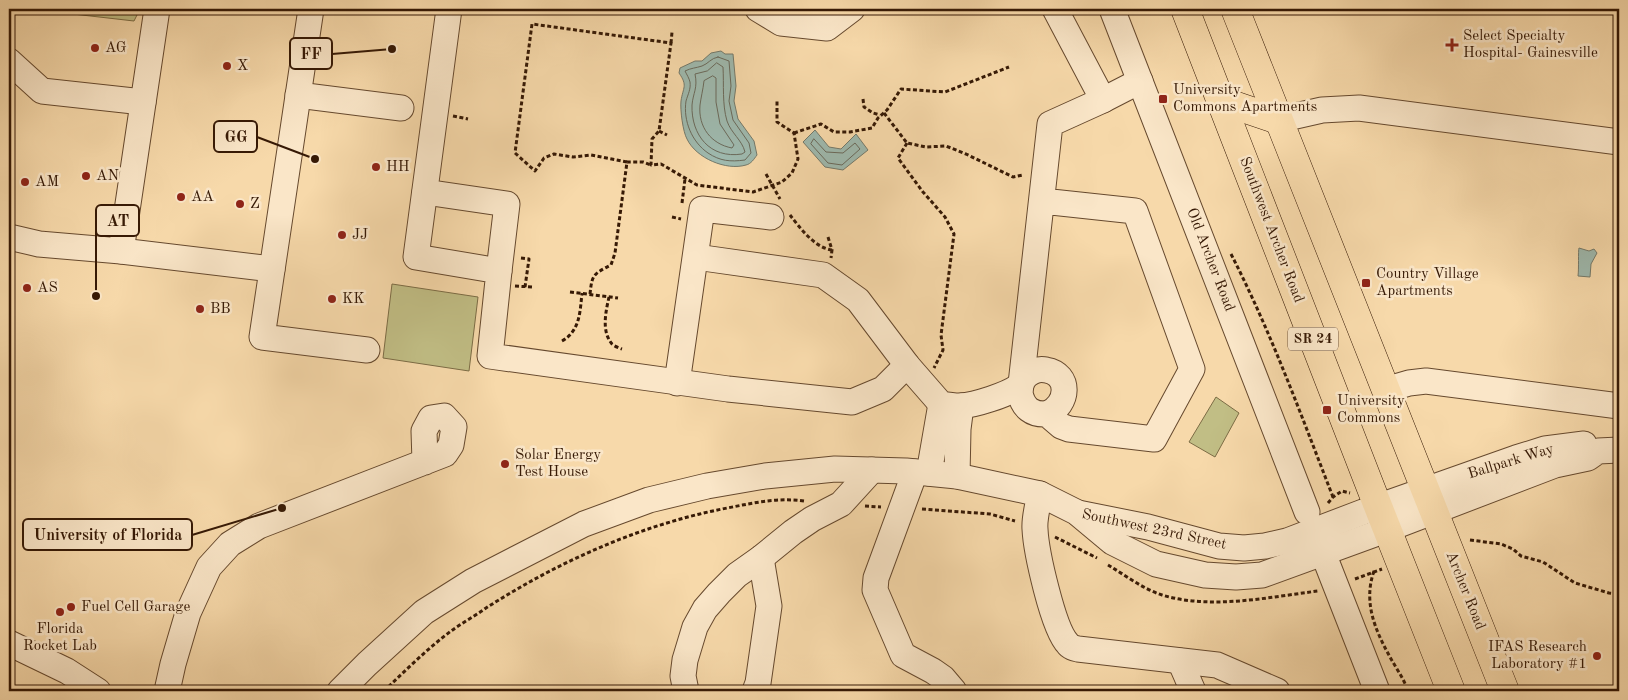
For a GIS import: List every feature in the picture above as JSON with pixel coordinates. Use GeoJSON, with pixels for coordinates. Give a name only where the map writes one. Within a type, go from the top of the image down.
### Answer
{"type":"FeatureCollection","features":[{"type":"Feature","properties":{"kind":"main road","name":"Southwest Archer Road"},"geometry":{"type":"LineString","coordinates":[[1185,9],[1222,102],[1375,510]]}},
{"type":"Feature","properties":{"kind":"main road","name":"SR 24"},"geometry":{"type":"LineString","coordinates":[[1235,9],[1429,501]]}},
{"type":"Feature","properties":{"kind":"main road"},"geometry":{"type":"LineString","coordinates":[[1222,102],[1278,120]]}},
{"type":"Feature","properties":{"kind":"main road","name":"Archer Road"},"geometry":{"type":"LineString","coordinates":[[1429,501],[1505,691]]}},
{"type":"Feature","properties":{"kind":"main road","name":"SR 24"},"geometry":{"type":"LineString","coordinates":[[1375,510],[1451,691]]}},
{"type":"Feature","properties":{"kind":"street"},"geometry":{"type":"LineString","coordinates":[[121,251],[157,9]]}},
{"type":"Feature","properties":{"kind":"street"},"geometry":{"type":"LineString","coordinates":[[311,9],[262,337],[367,350]]}},
{"type":"Feature","properties":{"kind":"street"},"geometry":{"type":"LineString","coordinates":[[449,9],[416,257],[503,278]]}},
{"type":"Feature","properties":{"kind":"street"},"geometry":{"type":"LineString","coordinates":[[758,9],[781,23],[827,28],[852,9]]}},
{"type":"Feature","properties":{"kind":"street"},"geometry":{"type":"LineString","coordinates":[[1055,9],[1103,100]]}},
{"type":"Feature","properties":{"kind":"street","name":"Old Archer Road"},"geometry":{"type":"LineString","coordinates":[[1112,9],[1307,512]]}},
{"type":"Feature","properties":{"kind":"street"},"geometry":{"type":"LineString","coordinates":[[9,62],[42,91],[143,102]]}},
{"type":"Feature","properties":{"kind":"street"},"geometry":{"type":"LineString","coordinates":[[951,405],[986,401],[1020,386],[1029,374],[1038,369],[1049,370],[1059,377],[1064,388],[1063,401],[1058,408],[1047,414],[1036,414],[1025,407],[1020,394],[1020,386],[1050,124],[1140,81]]}},
{"type":"Feature","properties":{"kind":"street"},"geometry":{"type":"LineString","coordinates":[[298,95],[401,108]]}},
{"type":"Feature","properties":{"kind":"street"},"geometry":{"type":"LineString","coordinates":[[1278,120],[1322,110],[1359,108],[1619,142]]}},
{"type":"Feature","properties":{"kind":"street"},"geometry":{"type":"LineString","coordinates":[[425,192],[507,204],[503,278],[490,356],[677,382],[852,402],[883,389],[918,370]]}},
{"type":"Feature","properties":{"kind":"street"},"geometry":{"type":"LineString","coordinates":[[1042,201],[1135,211],[1192,368],[1154,439],[1069,429],[1061,426],[1047,414]]}},
{"type":"Feature","properties":{"kind":"street"},"geometry":{"type":"LineString","coordinates":[[677,382],[702,209],[779,208]]}},
{"type":"Feature","properties":{"kind":"street"},"geometry":{"type":"LineString","coordinates":[[9,236],[38,244],[121,251],[272,269]]}},
{"type":"Feature","properties":{"kind":"street"},"geometry":{"type":"LineString","coordinates":[[696,257],[823,275],[858,300],[951,405],[958,429],[957,476]]}},
{"type":"Feature","properties":{"kind":"street"},"geometry":{"type":"LineString","coordinates":[[1385,390],[1409,383],[1426,381],[1619,406]]}},
{"type":"Feature","properties":{"kind":"street"},"geometry":{"type":"LineString","coordinates":[[951,405],[938,430],[876,578],[875,590],[903,655],[943,678],[954,691]]}},
{"type":"Feature","properties":{"kind":"street","name":"Ballpark Way"},"geometry":{"type":"LineString","coordinates":[[1429,501],[1545,449],[1588,444],[1608,450]]}},
{"type":"Feature","properties":{"kind":"street"},"geometry":{"type":"LineString","coordinates":[[167,691],[188,614],[208,568],[230,544],[259,526],[425,462]]}},
{"type":"Feature","properties":{"kind":"street"},"geometry":{"type":"LineString","coordinates":[[340,691],[424,612],[481,576],[584,524],[649,500],[708,486],[765,476],[835,469],[872,470],[922,472],[957,476],[1040,494],[1076,512]]}},
{"type":"Feature","properties":{"kind":"street"},"geometry":{"type":"LineString","coordinates":[[686,691],[683,676],[685,660],[695,627],[705,609],[718,592],[793,532],[812,519],[841,504],[872,470]]}},
{"type":"Feature","properties":{"kind":"street"},"geometry":{"type":"LineString","coordinates":[[1040,494],[1034,526],[1038,552],[1048,594],[1062,636],[1068,645],[1078,649],[1217,665],[1277,691]]}},
{"type":"Feature","properties":{"kind":"street","name":"Southwest 23rd Street"},"geometry":{"type":"LineString","coordinates":[[1076,512],[1148,527],[1219,546],[1244,548],[1265,546],[1293,539],[1375,510],[1429,501]]}},
{"type":"Feature","properties":{"kind":"street","name":"Southwest 23rd Street"},"geometry":{"type":"LineString","coordinates":[[1076,512],[1112,542],[1156,564],[1206,575],[1236,577],[1262,575],[1323,553],[1375,510]]}},
{"type":"Feature","properties":{"kind":"street"},"geometry":{"type":"LineString","coordinates":[[1293,539],[1307,512],[1341,521]]}},
{"type":"Feature","properties":{"kind":"street"},"geometry":{"type":"LineString","coordinates":[[1323,553],[1377,691]]}},
{"type":"Feature","properties":{"kind":"street"},"geometry":{"type":"LineString","coordinates":[[755,691],[758,683],[768,606],[761,558]]}},
{"type":"Feature","properties":{"kind":"street"},"geometry":{"type":"LineString","coordinates":[[9,643],[67,671],[98,691]]}},
{"type":"Feature","properties":{"kind":"street"},"geometry":{"type":"LineString","coordinates":[[1180,660],[1193,691]]}},
{"type":"Feature","properties":{"kind":"path"},"geometry":{"type":"LineString","coordinates":[[671,43],[532,24],[515,152],[535,171],[544,158],[554,154],[573,157],[591,155],[627,162],[643,162],[651,165],[661,164],[697,185],[753,192],[782,182],[792,173],[798,159],[794,133],[777,122],[777,99]]}},
{"type":"Feature","properties":{"kind":"path"},"geometry":{"type":"LineString","coordinates":[[651,165],[652,139],[659,132],[672,32]]}},
{"type":"Feature","properties":{"kind":"path"},"geometry":{"type":"LineString","coordinates":[[794,133],[821,124],[834,132],[850,132],[872,128],[894,102],[902,89],[945,92],[1009,66]]}},
{"type":"Feature","properties":{"kind":"path"},"geometry":{"type":"LineString","coordinates":[[864,99],[864,106],[873,113],[882,114],[907,143],[926,147],[946,146],[1013,177],[1023,175]]}},
{"type":"Feature","properties":{"kind":"path"},"geometry":{"type":"LineString","coordinates":[[659,132],[667,135]]}},
{"type":"Feature","properties":{"kind":"path"},"geometry":{"type":"LineString","coordinates":[[907,143],[898,158],[923,192],[945,217],[954,234],[941,335],[942,350],[940,359],[918,370]]}},
{"type":"Feature","properties":{"kind":"path"},"geometry":{"type":"LineString","coordinates":[[590,294],[592,278],[596,273],[611,265],[615,253],[627,162]]}},
{"type":"Feature","properties":{"kind":"path"},"geometry":{"type":"LineString","coordinates":[[766,174],[772,185],[779,208],[825,250],[832,250]]}},
{"type":"Feature","properties":{"kind":"path"},"geometry":{"type":"LineString","coordinates":[[828,237],[832,250],[830,261]]}},
{"type":"Feature","properties":{"kind":"path"},"geometry":{"type":"LineString","coordinates":[[1230,253],[1255,301],[1333,497],[1342,491],[1375,510]]}},
{"type":"Feature","properties":{"kind":"path"},"geometry":{"type":"LineString","coordinates":[[525,287],[529,259],[526,258]]}},
{"type":"Feature","properties":{"kind":"path"},"geometry":{"type":"LineString","coordinates":[[503,278],[525,287],[532,287]]}},
{"type":"Feature","properties":{"kind":"path"},"geometry":{"type":"LineString","coordinates":[[570,292],[618,298]]}},
{"type":"Feature","properties":{"kind":"path"},"geometry":{"type":"LineString","coordinates":[[562,341],[569,337],[580,318],[582,293]]}},
{"type":"Feature","properties":{"kind":"path"},"geometry":{"type":"LineString","coordinates":[[608,297],[605,320],[606,332],[612,344],[622,350]]}},
{"type":"Feature","properties":{"kind":"path"},"geometry":{"type":"LineString","coordinates":[[1470,540],[1502,544],[1513,549],[1521,556],[1543,562],[1575,583],[1619,594]]}},
{"type":"Feature","properties":{"kind":"path"},"geometry":{"type":"LineString","coordinates":[[1374,571],[1369,592],[1372,616],[1389,655],[1408,691]]}},
{"type":"Feature","properties":{"kind":"shaded area"},"geometry":{"type":"Polygon","coordinates":[[[57,9],[140,9],[134,21],[73,14],[57,9]]]}},
{"type":"Feature","properties":{"kind":"shaded area"},"geometry":{"type":"Polygon","coordinates":[[[392,284],[478,297],[469,371],[383,358],[392,284]]]}},
{"type":"Feature","properties":{"kind":"shaded area"},"geometry":{"type":"Polygon","coordinates":[[[1216,397],[1239,413],[1215,457],[1189,442],[1216,397]]]}},
{"type":"Feature","properties":{"kind":"water"},"geometry":{"type":"Polygon","coordinates":[[[721,51],[725,54],[733,54],[736,86],[734,101],[738,119],[754,141],[757,155],[746,165],[730,166],[704,157],[691,146],[683,126],[681,101],[684,84],[679,73],[680,68],[695,61],[702,61],[711,53],[721,51]]]}},
{"type":"Feature","properties":{"kind":"water"},"geometry":{"type":"Polygon","coordinates":[[[815,130],[829,147],[841,149],[856,134],[868,150],[843,170],[825,167],[803,142],[815,130]]]}},
{"type":"Feature","properties":{"kind":"water"},"geometry":{"type":"Polygon","coordinates":[[[1579,248],[1589,251],[1594,249],[1597,253],[1591,264],[1590,277],[1578,276],[1579,248]]]}},
{"type":"Feature","properties":{"kind":"place","name":"Select Specialty Hospital- Gainesville"},"geometry":{"type":"Point","coordinates":[1452,45]}},
{"type":"Feature","properties":{"kind":"place","name":"AG"},"geometry":{"type":"Point","coordinates":[95,48]}},
{"type":"Feature","properties":{"kind":"place","name":"FF"},"geometry":{"type":"Point","coordinates":[392,49]}},
{"type":"Feature","properties":{"kind":"place","name":"X"},"geometry":{"type":"Point","coordinates":[227,66]}},
{"type":"Feature","properties":{"kind":"place","name":"University Commons Apartments"},"geometry":{"type":"Point","coordinates":[1163,99]}},
{"type":"Feature","properties":{"kind":"place","name":"GG"},"geometry":{"type":"Point","coordinates":[315,159]}},
{"type":"Feature","properties":{"kind":"place","name":"HH"},"geometry":{"type":"Point","coordinates":[376,167]}},
{"type":"Feature","properties":{"kind":"place","name":"AN"},"geometry":{"type":"Point","coordinates":[86,176]}},
{"type":"Feature","properties":{"kind":"place","name":"AM"},"geometry":{"type":"Point","coordinates":[25,182]}},
{"type":"Feature","properties":{"kind":"place","name":"AA"},"geometry":{"type":"Point","coordinates":[181,197]}},
{"type":"Feature","properties":{"kind":"place","name":"Z"},"geometry":{"type":"Point","coordinates":[240,204]}},
{"type":"Feature","properties":{"kind":"place","name":"JJ"},"geometry":{"type":"Point","coordinates":[342,235]}},
{"type":"Feature","properties":{"kind":"place","name":"Country Village Apartments"},"geometry":{"type":"Point","coordinates":[1366,283]}},
{"type":"Feature","properties":{"kind":"place","name":"AS"},"geometry":{"type":"Point","coordinates":[27,288]}},
{"type":"Feature","properties":{"kind":"place","name":"AT"},"geometry":{"type":"Point","coordinates":[96,296]}},
{"type":"Feature","properties":{"kind":"place","name":"KK"},"geometry":{"type":"Point","coordinates":[332,299]}},
{"type":"Feature","properties":{"kind":"place","name":"BB"},"geometry":{"type":"Point","coordinates":[200,309]}},
{"type":"Feature","properties":{"kind":"place","name":"University Commons"},"geometry":{"type":"Point","coordinates":[1327,410]}},
{"type":"Feature","properties":{"kind":"place","name":"Solar Energy Test House"},"geometry":{"type":"Point","coordinates":[505,464]}},
{"type":"Feature","properties":{"kind":"place","name":"University of Florida"},"geometry":{"type":"Point","coordinates":[282,508]}},
{"type":"Feature","properties":{"kind":"place","name":"Fuel Cell Garage"},"geometry":{"type":"Point","coordinates":[71,607]}},
{"type":"Feature","properties":{"kind":"place","name":"Florida Rocket Lab"},"geometry":{"type":"Point","coordinates":[60,612]}},
{"type":"Feature","properties":{"kind":"place","name":"IFAS Research Laboratory #1"},"geometry":{"type":"Point","coordinates":[1597,656]}}]}
